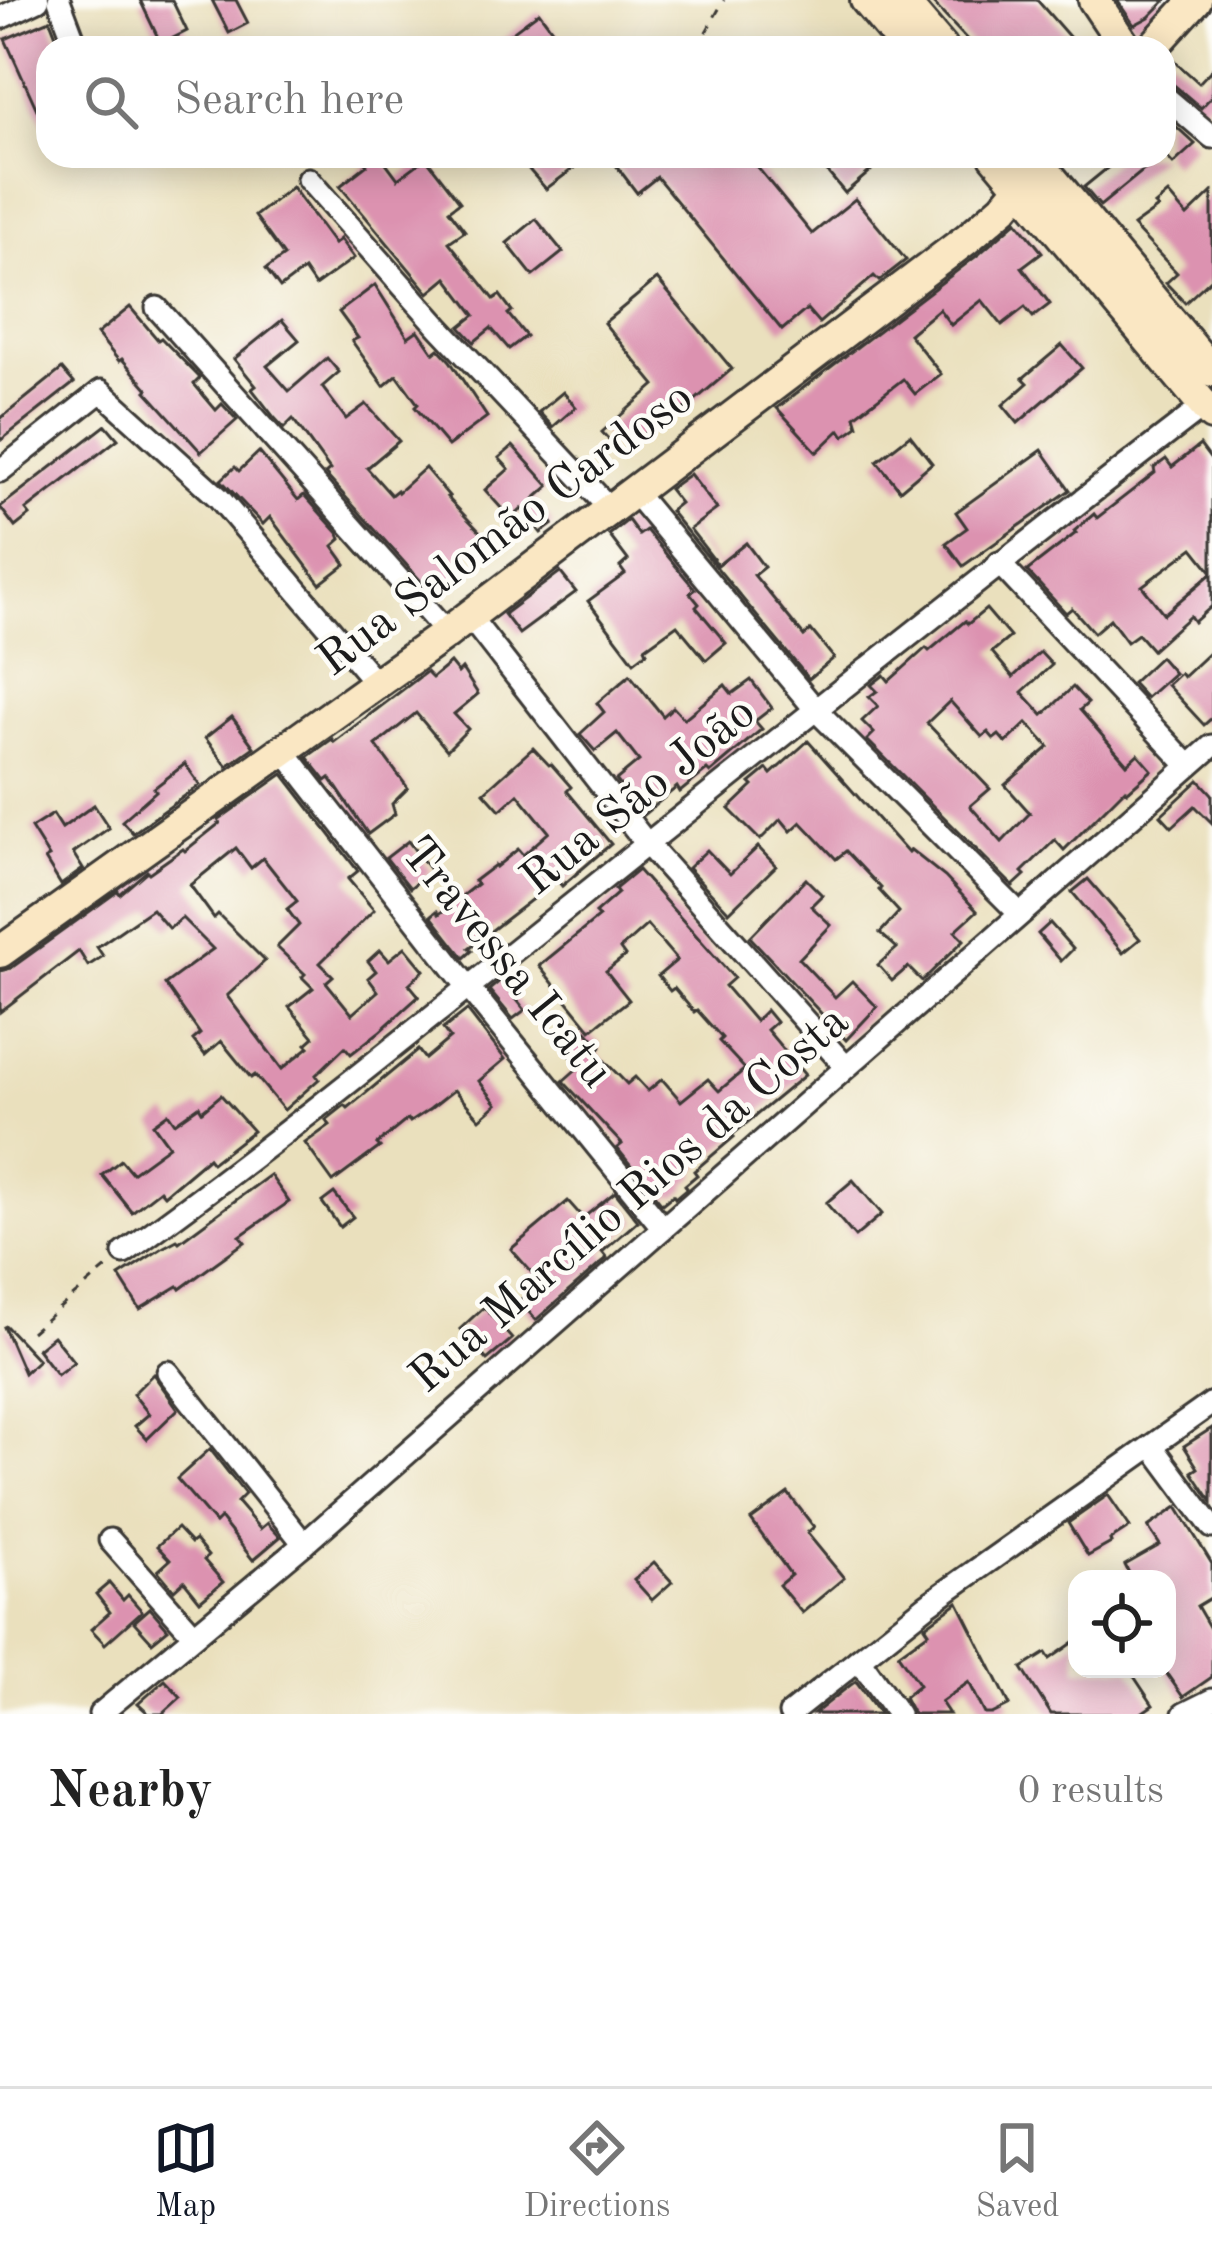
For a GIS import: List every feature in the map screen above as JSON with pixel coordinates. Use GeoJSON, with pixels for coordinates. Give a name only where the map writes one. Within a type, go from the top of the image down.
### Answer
{"type":"FeatureCollection","features":[{"type":"Feature","properties":{"kind":"street"},"geometry":{"type":"LineString","coordinates":[[0,19],[38,0]]}},
{"type":"Feature","properties":{"kind":"street"},"geometry":{"type":"LineString","coordinates":[[59,0],[72,36]]}},
{"type":"Feature","properties":{"kind":"street"},"geometry":{"type":"LineString","coordinates":[[866,0],[896,36]]}},
{"type":"Feature","properties":{"kind":"street"},"geometry":{"type":"LineString","coordinates":[[901,0],[932,36]]}},
{"type":"Feature","properties":{"kind":"street"},"geometry":{"type":"LineString","coordinates":[[1094,0],[1118,36]]}},
{"type":"Feature","properties":{"kind":"street"},"geometry":{"type":"LineString","coordinates":[[1163,36],[1196,0]]}},
{"type":"Feature","properties":{"kind":"street"},"geometry":{"type":"LineString","coordinates":[[1176,106],[1212,137]]}},
{"type":"Feature","properties":{"kind":"street","name":"Rua Salomão Cardoso"},"geometry":{"type":"LineString","coordinates":[[0,952],[284,751],[623,501],[967,238],[1033,168]]}},
{"type":"Feature","properties":{"kind":"street"},"geometry":{"type":"LineString","coordinates":[[1036,168],[1208,410]]}},
{"type":"Feature","properties":{"kind":"street"},"geometry":{"type":"LineString","coordinates":[[1037,168],[1212,371]]}},
{"type":"Feature","properties":{"kind":"street"},"geometry":{"type":"LineString","coordinates":[[308,179],[454,343],[623,501],[816,710],[1019,914]]}},
{"type":"Feature","properties":{"kind":"street"},"geometry":{"type":"LineString","coordinates":[[157,308],[458,625],[845,1066]]}},
{"type":"Feature","properties":{"kind":"street"},"geometry":{"type":"LineString","coordinates":[[0,470],[101,391],[218,498],[376,683]]}},
{"type":"Feature","properties":{"kind":"street","name":"Rua São João"},"geometry":{"type":"LineString","coordinates":[[124,1253],[469,987],[999,563],[1208,410]]}},
{"type":"Feature","properties":{"kind":"street"},"geometry":{"type":"LineString","coordinates":[[999,563],[1189,766]]}},
{"type":"Feature","properties":{"kind":"street","name":"Rua Marcílio Rios da Costa"},"geometry":{"type":"LineString","coordinates":[[100,1714],[304,1544],[1212,746]]}},
{"type":"Feature","properties":{"kind":"street","name":"Travessa Icatu"},"geometry":{"type":"LineString","coordinates":[[284,751],[663,1228]]}},
{"type":"Feature","properties":{"kind":"street"},"geometry":{"type":"LineString","coordinates":[[168,1372],[304,1544]]}},
{"type":"Feature","properties":{"kind":"street"},"geometry":{"type":"LineString","coordinates":[[790,1714],[1002,1550],[1212,1402]]}},
{"type":"Feature","properties":{"kind":"street"},"geometry":{"type":"LineString","coordinates":[[1152,1446],[1212,1527]]}},
{"type":"Feature","properties":{"kind":"street"},"geometry":{"type":"LineString","coordinates":[[110,1540],[194,1635]]}},
{"type":"Feature","properties":{"kind":"street"},"geometry":{"type":"LineString","coordinates":[[859,1658],[898,1714]]}},
{"type":"Feature","properties":{"kind":"street"},"geometry":{"type":"LineString","coordinates":[[1187,1713],[1212,1700]]}},
{"type":"Feature","properties":{"kind":"path"},"geometry":{"type":"LineString","coordinates":[[704,36],[724,0]]}},
{"type":"Feature","properties":{"kind":"path"},"geometry":{"type":"LineString","coordinates":[[31,1332],[124,1253]]}},
{"type":"Feature","properties":{"kind":"building"},"geometry":{"type":"Polygon","coordinates":[[[140,0],[172,0],[187,31],[157,36],[140,0]]]}},
{"type":"Feature","properties":{"kind":"building"},"geometry":{"type":"Polygon","coordinates":[[[212,0],[236,0],[248,23],[229,33],[212,0]]]}},
{"type":"Feature","properties":{"kind":"building"},"geometry":{"type":"Polygon","coordinates":[[[930,0],[1037,0],[1068,36],[964,36],[930,0]]]}},
{"type":"Feature","properties":{"kind":"building"},"geometry":{"type":"Polygon","coordinates":[[[1117,0],[1166,0],[1134,25],[1117,0]]]}},
{"type":"Feature","properties":{"kind":"building"},"geometry":{"type":"Polygon","coordinates":[[[539,12],[557,36],[507,36],[539,12]]]}},
{"type":"Feature","properties":{"kind":"building"},"geometry":{"type":"Polygon","coordinates":[[[50,20],[56,36],[36,36],[36,107],[5,39],[50,20]]]}},
{"type":"Feature","properties":{"kind":"building"},"geometry":{"type":"Polygon","coordinates":[[[1176,62],[1199,83],[1212,69],[1212,96],[1201,108],[1176,87],[1176,62]]]}},
{"type":"Feature","properties":{"kind":"building"},"geometry":{"type":"Polygon","coordinates":[[[1176,126],[1195,144],[1176,161],[1176,126]]]}},
{"type":"Feature","properties":{"kind":"building"},"geometry":{"type":"Polygon","coordinates":[[[363,168],[390,168],[398,179],[413,168],[434,168],[460,202],[449,210],[465,231],[449,242],[494,299],[500,295],[526,336],[509,349],[491,328],[474,342],[460,327],[475,315],[447,278],[429,293],[340,186],[363,168]]]}},
{"type":"Feature","properties":{"kind":"building"},"geometry":{"type":"Polygon","coordinates":[[[528,168],[574,168],[546,189],[528,168]]]}},
{"type":"Feature","properties":{"kind":"building"},"geometry":{"type":"Polygon","coordinates":[[[618,168],[758,168],[812,234],[855,199],[906,260],[879,281],[874,276],[819,323],[807,309],[782,330],[657,177],[637,193],[618,168]]]}},
{"type":"Feature","properties":{"kind":"building"},"geometry":{"type":"Polygon","coordinates":[[[824,168],[874,168],[845,193],[824,168]]]}},
{"type":"Feature","properties":{"kind":"building"},"geometry":{"type":"Polygon","coordinates":[[[1107,168],[1146,168],[1100,206],[1084,187],[1107,168]]]}},
{"type":"Feature","properties":{"kind":"building"},"geometry":{"type":"Polygon","coordinates":[[[292,187],[334,244],[340,239],[354,258],[315,286],[304,270],[280,288],[266,269],[284,256],[255,216],[292,187]]]}},
{"type":"Feature","properties":{"kind":"building"},"geometry":{"type":"Polygon","coordinates":[[[1212,192],[1212,278],[1185,303],[1166,283],[1177,273],[1133,226],[1168,194],[1187,216],[1212,192]]]}},
{"type":"Feature","properties":{"kind":"building"},"geometry":{"type":"Polygon","coordinates":[[[536,219],[563,252],[533,276],[507,243],[536,219]]]}},
{"type":"Feature","properties":{"kind":"building"},"geometry":{"type":"Polygon","coordinates":[[[1017,221],[1042,252],[1022,267],[1050,304],[1033,317],[1025,307],[1002,325],[982,300],[951,325],[939,309],[909,334],[941,374],[915,394],[903,379],[855,416],[858,426],[844,436],[840,430],[817,452],[777,408],[1017,221]]]}},
{"type":"Feature","properties":{"kind":"building"},"geometry":{"type":"Polygon","coordinates":[[[657,279],[732,369],[679,414],[673,407],[622,454],[602,432],[655,385],[604,323],[657,279]]]}},
{"type":"Feature","properties":{"kind":"building"},"geometry":{"type":"Polygon","coordinates":[[[375,285],[408,337],[418,330],[434,353],[439,349],[487,417],[448,446],[415,407],[418,404],[397,375],[384,386],[352,341],[358,338],[339,312],[375,285]]]}},
{"type":"Feature","properties":{"kind":"building"},"geometry":{"type":"Polygon","coordinates":[[[130,307],[200,378],[194,384],[216,410],[222,404],[237,420],[201,452],[97,334],[130,307]]]}},
{"type":"Feature","properties":{"kind":"building"},"geometry":{"type":"Polygon","coordinates":[[[282,320],[299,340],[267,366],[289,391],[327,358],[339,372],[322,387],[346,419],[366,404],[399,441],[367,468],[391,495],[425,468],[483,535],[459,559],[468,568],[437,599],[325,474],[330,470],[293,419],[284,428],[273,416],[234,359],[282,320]]]}},
{"type":"Feature","properties":{"kind":"building"},"geometry":{"type":"Polygon","coordinates":[[[1062,345],[1082,368],[1018,423],[1003,405],[1028,383],[1023,378],[1062,345]]]}},
{"type":"Feature","properties":{"kind":"building"},"geometry":{"type":"Polygon","coordinates":[[[62,369],[74,383],[0,441],[0,419],[62,369]]]}},
{"type":"Feature","properties":{"kind":"building"},"geometry":{"type":"Polygon","coordinates":[[[563,392],[576,407],[553,427],[539,412],[563,392]]]}},
{"type":"Feature","properties":{"kind":"building"},"geometry":{"type":"Polygon","coordinates":[[[106,425],[118,439],[26,510],[30,515],[15,527],[0,507],[106,425]]]}},
{"type":"Feature","properties":{"kind":"building"},"geometry":{"type":"Polygon","coordinates":[[[910,435],[932,463],[900,490],[877,461],[910,435]]]}},
{"type":"Feature","properties":{"kind":"building"},"geometry":{"type":"Polygon","coordinates":[[[1200,445],[1212,461],[1212,572],[1193,548],[1142,586],[1164,614],[1212,573],[1212,606],[1194,622],[1190,616],[1152,650],[1138,634],[1127,642],[1110,619],[1094,633],[1072,608],[1066,613],[1027,571],[1094,514],[1097,518],[1155,473],[1154,468],[1166,459],[1172,467],[1200,445]]]}},
{"type":"Feature","properties":{"kind":"building"},"geometry":{"type":"Polygon","coordinates":[[[513,446],[549,486],[534,499],[553,524],[541,533],[522,509],[511,519],[485,490],[509,469],[499,458],[513,446]]]}},
{"type":"Feature","properties":{"kind":"building"},"geometry":{"type":"Polygon","coordinates":[[[1042,450],[1070,490],[963,566],[946,543],[967,528],[956,512],[1042,450]]]}},
{"type":"Feature","properties":{"kind":"building"},"geometry":{"type":"Polygon","coordinates":[[[259,452],[298,500],[304,495],[339,534],[341,539],[333,546],[346,564],[320,584],[270,517],[263,524],[221,480],[259,452]]]}},
{"type":"Feature","properties":{"kind":"building"},"geometry":{"type":"Polygon","coordinates":[[[690,474],[717,509],[690,529],[718,565],[746,543],[764,567],[754,575],[804,636],[811,630],[834,658],[809,679],[670,511],[680,503],[669,489],[690,474]]]}},
{"type":"Feature","properties":{"kind":"building"},"geometry":{"type":"Polygon","coordinates":[[[628,520],[639,535],[646,530],[695,589],[690,593],[699,604],[696,607],[726,643],[706,660],[677,625],[634,662],[588,601],[625,574],[620,567],[628,560],[609,535],[628,520]]]}},
{"type":"Feature","properties":{"kind":"building"},"geometry":{"type":"Polygon","coordinates":[[[560,572],[576,592],[519,634],[504,614],[560,572]]]}},
{"type":"Feature","properties":{"kind":"building"},"geometry":{"type":"Polygon","coordinates":[[[986,609],[1010,637],[992,652],[1013,677],[1040,652],[1052,665],[1022,692],[1043,715],[1073,687],[1088,703],[1080,710],[1127,764],[1138,754],[1152,770],[1127,792],[1125,789],[1064,850],[1055,840],[1013,886],[867,740],[874,733],[862,721],[878,706],[869,697],[877,691],[871,685],[884,675],[889,681],[926,648],[929,651],[965,621],[968,624],[986,609]],[[950,701],[927,723],[990,789],[970,806],[1002,842],[1030,813],[1005,785],[1049,747],[1027,723],[1006,743],[988,732],[982,737],[950,701]]]}},
{"type":"Feature","properties":{"kind":"building"},"geometry":{"type":"Polygon","coordinates":[[[1212,650],[1212,718],[1204,725],[1167,685],[1212,650]]]}},
{"type":"Feature","properties":{"kind":"building"},"geometry":{"type":"Polygon","coordinates":[[[1160,657],[1174,673],[1146,698],[1132,683],[1160,657]]]}},
{"type":"Feature","properties":{"kind":"building"},"geometry":{"type":"Polygon","coordinates":[[[450,663],[458,673],[462,669],[478,694],[454,714],[468,729],[447,750],[416,713],[376,745],[408,788],[392,804],[395,814],[368,834],[330,778],[326,781],[307,757],[426,672],[432,678],[450,663]]]}},
{"type":"Feature","properties":{"kind":"building"},"geometry":{"type":"Polygon","coordinates":[[[630,675],[663,716],[673,707],[684,719],[725,685],[732,694],[751,680],[772,708],[755,721],[762,729],[710,773],[707,770],[680,792],[677,787],[643,815],[616,780],[639,761],[617,733],[595,751],[580,734],[604,712],[597,703],[630,675]]]}},
{"type":"Feature","properties":{"kind":"building"},"geometry":{"type":"Polygon","coordinates":[[[232,717],[254,747],[227,766],[205,738],[232,717]]]}},
{"type":"Feature","properties":{"kind":"building"},"geometry":{"type":"Polygon","coordinates":[[[808,741],[908,853],[911,850],[945,877],[977,911],[955,931],[964,940],[922,981],[908,967],[892,981],[878,965],[897,948],[880,933],[899,912],[846,851],[836,859],[801,822],[791,831],[781,819],[760,840],[729,809],[753,786],[750,783],[767,769],[771,774],[808,741]]]}},
{"type":"Feature","properties":{"kind":"building"},"geometry":{"type":"Polygon","coordinates":[[[533,748],[571,787],[567,791],[611,844],[562,886],[557,880],[505,920],[469,948],[472,951],[464,958],[431,916],[477,884],[474,881],[495,865],[518,849],[523,855],[549,832],[518,794],[500,810],[484,792],[533,748]]]}},
{"type":"Feature","properties":{"kind":"building"},"geometry":{"type":"Polygon","coordinates":[[[185,764],[200,785],[133,833],[122,821],[185,764]]]}},
{"type":"Feature","properties":{"kind":"building"},"geometry":{"type":"Polygon","coordinates":[[[283,774],[358,871],[348,879],[374,910],[320,963],[333,976],[326,982],[352,1014],[378,991],[368,978],[376,971],[368,961],[380,950],[389,960],[405,947],[424,970],[409,984],[419,996],[351,1054],[345,1047],[284,1110],[221,1041],[205,1055],[193,1040],[200,1034],[165,984],[213,949],[182,918],[169,929],[152,909],[97,947],[103,956],[88,966],[79,951],[0,1012],[0,971],[11,968],[118,891],[120,894],[147,871],[185,851],[218,820],[283,774]],[[236,848],[190,885],[214,918],[218,914],[265,961],[227,996],[282,1069],[314,1037],[289,1007],[313,988],[277,947],[299,925],[287,909],[297,901],[263,858],[251,868],[236,848]]]}},
{"type":"Feature","properties":{"kind":"building"},"geometry":{"type":"Polygon","coordinates":[[[1199,780],[1212,794],[1212,823],[1195,806],[1172,827],[1161,815],[1199,780]]]}},
{"type":"Feature","properties":{"kind":"building"},"geometry":{"type":"Polygon","coordinates":[[[94,805],[109,828],[73,853],[83,869],[61,885],[31,828],[53,814],[62,828],[94,805]]]}},
{"type":"Feature","properties":{"kind":"building"},"geometry":{"type":"Polygon","coordinates":[[[408,841],[431,871],[410,888],[386,858],[408,841]]]}},
{"type":"Feature","properties":{"kind":"building"},"geometry":{"type":"Polygon","coordinates":[[[758,847],[776,866],[729,912],[688,868],[707,850],[730,874],[758,847]]]}},
{"type":"Feature","properties":{"kind":"building"},"geometry":{"type":"Polygon","coordinates":[[[638,870],[734,978],[725,986],[755,1021],[766,1010],[776,1022],[767,1030],[805,1075],[694,1171],[697,1175],[687,1188],[662,1204],[617,1148],[622,1144],[563,1081],[580,1066],[565,1050],[587,1031],[601,1046],[597,1053],[627,1084],[635,1077],[648,1091],[662,1079],[681,1101],[708,1079],[719,1091],[745,1069],[697,1010],[658,976],[677,960],[647,925],[620,949],[625,956],[606,971],[629,1000],[591,1030],[539,966],[599,917],[595,913],[638,870]]]}},
{"type":"Feature","properties":{"kind":"building"},"geometry":{"type":"Polygon","coordinates":[[[806,879],[822,895],[811,906],[831,925],[799,959],[835,997],[852,981],[877,1007],[846,1040],[750,937],[806,879]]]}},
{"type":"Feature","properties":{"kind":"building"},"geometry":{"type":"Polygon","coordinates":[[[1088,879],[1140,939],[1123,953],[1072,892],[1088,879]]]}},
{"type":"Feature","properties":{"kind":"building"},"geometry":{"type":"Polygon","coordinates":[[[1050,923],[1073,949],[1061,961],[1038,934],[1050,923]]]}},
{"type":"Feature","properties":{"kind":"building"},"geometry":{"type":"Polygon","coordinates":[[[501,980],[525,1010],[513,1019],[489,990],[501,980]]]}},
{"type":"Feature","properties":{"kind":"building"},"geometry":{"type":"Polygon","coordinates":[[[467,1010],[505,1059],[479,1081],[497,1104],[480,1119],[454,1090],[410,1122],[408,1119],[333,1182],[305,1143],[330,1125],[326,1120],[345,1105],[348,1108],[418,1050],[425,1059],[450,1038],[443,1029],[467,1010]]]}},
{"type":"Feature","properties":{"kind":"building"},"geometry":{"type":"Polygon","coordinates":[[[221,1095],[253,1131],[212,1163],[208,1158],[164,1195],[160,1190],[132,1212],[102,1175],[121,1160],[132,1173],[169,1146],[153,1124],[168,1113],[175,1123],[199,1106],[202,1111],[221,1095]]]}},
{"type":"Feature","properties":{"kind":"building"},"geometry":{"type":"Polygon","coordinates":[[[270,1175],[289,1202],[240,1236],[245,1242],[180,1289],[140,1309],[119,1276],[179,1242],[270,1175]]]}},
{"type":"Feature","properties":{"kind":"building"},"geometry":{"type":"Polygon","coordinates":[[[853,1180],[882,1214],[855,1237],[826,1203],[853,1180]]]}},
{"type":"Feature","properties":{"kind":"building"},"geometry":{"type":"Polygon","coordinates":[[[615,1192],[638,1221],[602,1252],[607,1258],[536,1320],[519,1301],[540,1282],[511,1249],[568,1201],[583,1218],[615,1192]]]}},
{"type":"Feature","properties":{"kind":"building"},"geometry":{"type":"Polygon","coordinates":[[[334,1193],[353,1217],[340,1227],[322,1202],[334,1193]]]}},
{"type":"Feature","properties":{"kind":"building"},"geometry":{"type":"Polygon","coordinates":[[[484,1307],[512,1339],[487,1360],[460,1329],[484,1307]]]}},
{"type":"Feature","properties":{"kind":"building"},"geometry":{"type":"Polygon","coordinates":[[[4,1327],[38,1360],[24,1373],[4,1327]]]}},
{"type":"Feature","properties":{"kind":"building"},"geometry":{"type":"Polygon","coordinates":[[[53,1336],[74,1362],[57,1375],[37,1349],[53,1336]]]}},
{"type":"Feature","properties":{"kind":"building"},"geometry":{"type":"Polygon","coordinates":[[[153,1374],[178,1409],[147,1439],[135,1426],[149,1414],[133,1394],[153,1374]]]}},
{"type":"Feature","properties":{"kind":"building"},"geometry":{"type":"Polygon","coordinates":[[[1212,1428],[1212,1502],[1192,1472],[1198,1468],[1184,1446],[1212,1428]]]}},
{"type":"Feature","properties":{"kind":"building"},"geometry":{"type":"Polygon","coordinates":[[[210,1449],[245,1494],[237,1502],[260,1529],[267,1523],[280,1537],[253,1560],[220,1518],[215,1523],[177,1479],[210,1449]]]}},
{"type":"Feature","properties":{"kind":"building"},"geometry":{"type":"Polygon","coordinates":[[[788,1493],[814,1527],[807,1533],[844,1578],[802,1613],[779,1585],[791,1575],[751,1520],[788,1493]]]}},
{"type":"Feature","properties":{"kind":"building"},"geometry":{"type":"Polygon","coordinates":[[[1108,1495],[1130,1527],[1088,1556],[1068,1523],[1108,1495]]]}},
{"type":"Feature","properties":{"kind":"building"},"geometry":{"type":"Polygon","coordinates":[[[1177,1507],[1212,1564],[1212,1597],[1197,1606],[1212,1632],[1212,1677],[1183,1697],[1170,1678],[1176,1678],[1176,1570],[1128,1570],[1125,1565],[1160,1545],[1148,1527],[1177,1507]]]}},
{"type":"Feature","properties":{"kind":"building"},"geometry":{"type":"Polygon","coordinates":[[[177,1528],[191,1543],[195,1540],[208,1556],[204,1560],[223,1582],[200,1601],[184,1581],[174,1590],[158,1571],[170,1560],[157,1546],[177,1528]]]}},
{"type":"Feature","properties":{"kind":"building"},"geometry":{"type":"Polygon","coordinates":[[[654,1562],[672,1582],[652,1600],[634,1580],[654,1562]]]}},
{"type":"Feature","properties":{"kind":"building"},"geometry":{"type":"Polygon","coordinates":[[[109,1583],[123,1600],[128,1595],[142,1611],[105,1644],[91,1629],[110,1612],[96,1594],[109,1583]]]}},
{"type":"Feature","properties":{"kind":"building"},"geometry":{"type":"Polygon","coordinates":[[[958,1602],[1010,1705],[985,1714],[969,1682],[941,1702],[949,1714],[913,1714],[904,1697],[919,1685],[898,1654],[929,1632],[925,1626],[958,1602]]]}},
{"type":"Feature","properties":{"kind":"building"},"geometry":{"type":"Polygon","coordinates":[[[150,1608],[168,1629],[152,1642],[134,1622],[150,1608]]]}},
{"type":"Feature","properties":{"kind":"building"},"geometry":{"type":"Polygon","coordinates":[[[1068,1646],[1068,1678],[1135,1678],[1153,1705],[1140,1714],[1051,1714],[1022,1668],[1046,1653],[1050,1659],[1068,1646]]]}},
{"type":"Feature","properties":{"kind":"building"},"geometry":{"type":"Polygon","coordinates":[[[165,1680],[181,1697],[162,1714],[149,1714],[138,1704],[165,1680]]]}},
{"type":"Feature","properties":{"kind":"building"},"geometry":{"type":"Polygon","coordinates":[[[856,1681],[880,1714],[814,1714],[844,1690],[856,1681]]]}}]}
